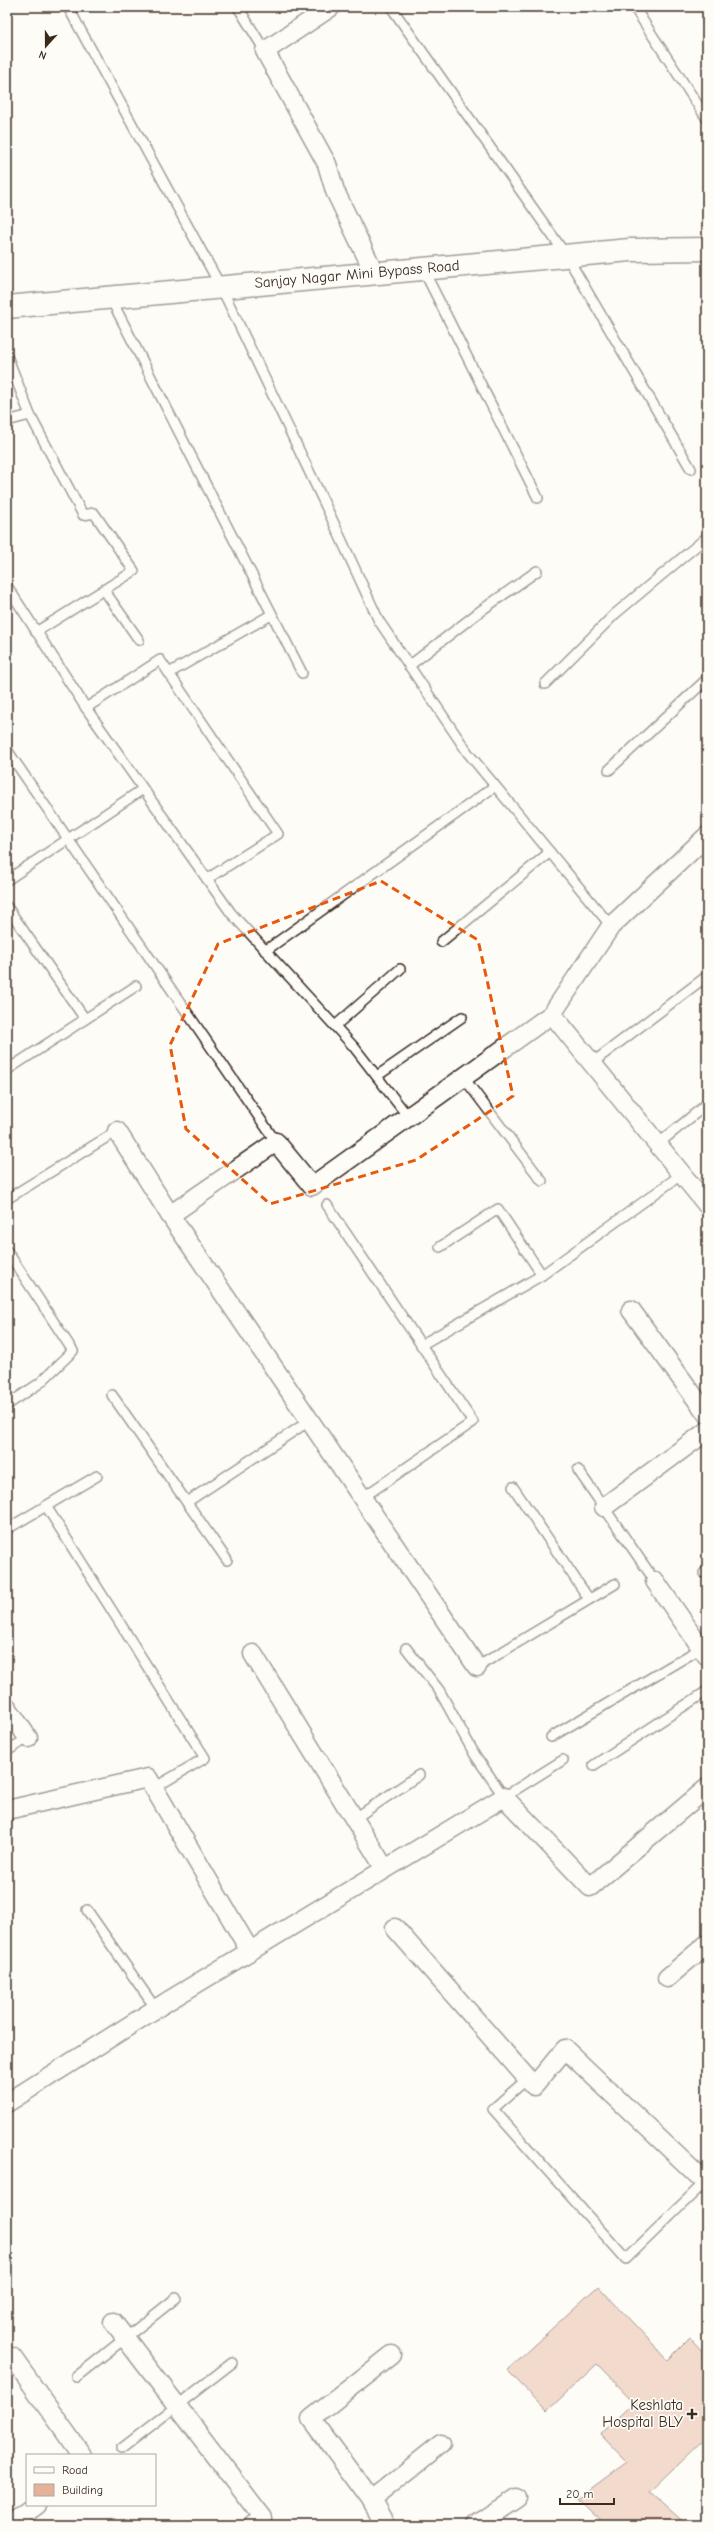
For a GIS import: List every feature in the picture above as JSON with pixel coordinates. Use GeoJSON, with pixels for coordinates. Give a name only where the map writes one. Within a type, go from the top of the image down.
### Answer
{"type":"FeatureCollection","features":[{"type":"Feature","properties":{"kind":"street"},"geometry":{"type":"LineString","coordinates":[[331,7],[265,51],[327,164],[335,191],[374,272]]}},
{"type":"Feature","properties":{"kind":"street","name":"Sanjay Nagar Mini Bypass Road"},"geometry":{"type":"LineString","coordinates":[[7,307],[566,255],[630,250],[707,249]]}},
{"type":"Feature","properties":{"kind":"street"},"geometry":{"type":"LineString","coordinates":[[170,1215],[276,1142],[312,1186],[409,1118],[552,1014],[610,926],[707,836]]}},
{"type":"Feature","properties":{"kind":"street"},"geometry":{"type":"LineString","coordinates":[[552,1014],[707,1204]]}},
{"type":"Feature","properties":{"kind":"street"},"geometry":{"type":"LineString","coordinates":[[117,1131],[170,1215],[477,1667]]}},
{"type":"Feature","properties":{"kind":"street"},"geometry":{"type":"LineString","coordinates":[[631,1310],[707,1414]]}},
{"type":"Feature","properties":{"kind":"street"},"geometry":{"type":"LineString","coordinates":[[604,1506],[707,1431]]}},
{"type":"Feature","properties":{"kind":"street"},"geometry":{"type":"LineString","coordinates":[[655,1581],[705,1650]]}},
{"type":"Feature","properties":{"kind":"street"},"geometry":{"type":"LineString","coordinates":[[253,1654],[385,1869]]}},
{"type":"Feature","properties":{"kind":"street"},"geometry":{"type":"LineString","coordinates":[[7,1707],[28,1738]]}},
{"type":"Feature","properties":{"kind":"street"},"geometry":{"type":"LineString","coordinates":[[7,1810],[148,1778],[250,1952]]}},
{"type":"Feature","properties":{"kind":"street"},"geometry":{"type":"LineString","coordinates":[[7,2103],[156,2009],[504,1797],[590,1887],[707,1788]]}},
{"type":"Feature","properties":{"kind":"street"},"geometry":{"type":"LineString","coordinates":[[395,1928],[534,2086],[565,2049],[706,2183]]}},
{"type":"Feature","properties":{"kind":"street"},"geometry":{"type":"LineString","coordinates":[[667,1978],[707,1944]]}},
{"type":"Feature","properties":{"kind":"street"},"geometry":{"type":"LineString","coordinates":[[113,2322],[263,2518],[252,2525]]}},
{"type":"Feature","properties":{"kind":"street"},"geometry":{"type":"LineString","coordinates":[[384,2525],[371,2500],[311,2419],[392,2355]]}},
{"type":"Feature","properties":{"kind":"street"},"geometry":{"type":"LineString","coordinates":[[12,2357],[81,2454]]}},
{"type":"Feature","properties":{"kind":"street"},"geometry":{"type":"LineString","coordinates":[[371,2500],[441,2444]]}},
{"type":"Feature","properties":{"kind":"street"},"geometry":{"type":"LineString","coordinates":[[476,2525],[517,2498]]}},
{"type":"Feature","properties":{"kind":"street"},"geometry":{"type":"LineString","coordinates":[[10,2525],[36,2506]]}},
{"type":"Feature","properties":{"kind":"lane"},"geometry":{"type":"LineString","coordinates":[[68,7],[221,287],[332,517],[379,621],[468,753],[610,926]]}},
{"type":"Feature","properties":{"kind":"lane"},"geometry":{"type":"LineString","coordinates":[[238,7],[265,51]]}},
{"type":"Feature","properties":{"kind":"lane"},"geometry":{"type":"LineString","coordinates":[[391,7],[566,255],[691,469]]}},
{"type":"Feature","properties":{"kind":"lane"},"geometry":{"type":"LineString","coordinates":[[634,7],[707,119]]}},
{"type":"Feature","properties":{"kind":"lane"},"geometry":{"type":"LineString","coordinates":[[422,268],[538,498]]}},
{"type":"Feature","properties":{"kind":"lane"},"geometry":{"type":"LineString","coordinates":[[110,297],[271,615],[302,673]]}},
{"type":"Feature","properties":{"kind":"lane"},"geometry":{"type":"LineString","coordinates":[[7,356],[30,415],[83,515],[94,513],[134,571],[36,632]]}},
{"type":"Feature","properties":{"kind":"lane"},"geometry":{"type":"LineString","coordinates":[[7,421],[30,415]]}},
{"type":"Feature","properties":{"kind":"lane"},"geometry":{"type":"LineString","coordinates":[[545,684],[615,614],[707,536]]}},
{"type":"Feature","properties":{"kind":"lane"},"geometry":{"type":"LineString","coordinates":[[409,666],[478,612],[537,572]]}},
{"type":"Feature","properties":{"kind":"lane"},"geometry":{"type":"LineString","coordinates":[[7,586],[86,708],[231,913],[335,1026],[377,1076],[409,1118]]}},
{"type":"Feature","properties":{"kind":"lane"},"geometry":{"type":"LineString","coordinates":[[104,590],[139,640]]}},
{"type":"Feature","properties":{"kind":"lane"},"geometry":{"type":"LineString","coordinates":[[169,673],[271,615]]}},
{"type":"Feature","properties":{"kind":"lane"},"geometry":{"type":"LineString","coordinates":[[86,708],[160,660],[278,834],[207,879]]}},
{"type":"Feature","properties":{"kind":"lane"},"geometry":{"type":"LineString","coordinates":[[609,770],[707,679]]}},
{"type":"Feature","properties":{"kind":"lane"},"geometry":{"type":"LineString","coordinates":[[7,750],[276,1142]]}},
{"type":"Feature","properties":{"kind":"lane"},"geometry":{"type":"LineString","coordinates":[[265,951],[495,786]]}},
{"type":"Feature","properties":{"kind":"lane"},"geometry":{"type":"LineString","coordinates":[[7,880],[143,789]]}},
{"type":"Feature","properties":{"kind":"lane"},"geometry":{"type":"LineString","coordinates":[[441,942],[550,852]]}},
{"type":"Feature","properties":{"kind":"lane"},"geometry":{"type":"LineString","coordinates":[[7,907],[85,1019]]}},
{"type":"Feature","properties":{"kind":"lane"},"geometry":{"type":"LineString","coordinates":[[335,1026],[400,969]]}},
{"type":"Feature","properties":{"kind":"lane"},"geometry":{"type":"LineString","coordinates":[[592,1063],[707,976]]}},
{"type":"Feature","properties":{"kind":"lane"},"geometry":{"type":"LineString","coordinates":[[7,1070],[136,986]]}},
{"type":"Feature","properties":{"kind":"lane"},"geometry":{"type":"LineString","coordinates":[[377,1076],[462,1017]]}},
{"type":"Feature","properties":{"kind":"lane"},"geometry":{"type":"LineString","coordinates":[[464,1078],[542,1181]]}},
{"type":"Feature","properties":{"kind":"lane"},"geometry":{"type":"LineString","coordinates":[[658,1144],[707,1104]]}},
{"type":"Feature","properties":{"kind":"lane"},"geometry":{"type":"LineString","coordinates":[[7,1198],[117,1131]]}},
{"type":"Feature","properties":{"kind":"lane"},"geometry":{"type":"LineString","coordinates":[[421,1345],[542,1275],[682,1174]]}},
{"type":"Feature","properties":{"kind":"lane"},"geometry":{"type":"LineString","coordinates":[[327,1205],[473,1422],[362,1498]]}},
{"type":"Feature","properties":{"kind":"lane"},"geometry":{"type":"LineString","coordinates":[[440,1247],[498,1209],[542,1275]]}},
{"type":"Feature","properties":{"kind":"lane"},"geometry":{"type":"LineString","coordinates":[[7,1251],[73,1351],[40,1383],[7,1405]]}},
{"type":"Feature","properties":{"kind":"lane"},"geometry":{"type":"LineString","coordinates":[[112,1395],[227,1560]]}},
{"type":"Feature","properties":{"kind":"lane"},"geometry":{"type":"LineString","coordinates":[[186,1502],[309,1421]]}},
{"type":"Feature","properties":{"kind":"lane"},"geometry":{"type":"LineString","coordinates":[[578,1470],[655,1581]]}},
{"type":"Feature","properties":{"kind":"lane"},"geometry":{"type":"LineString","coordinates":[[7,1529],[97,1476]]}},
{"type":"Feature","properties":{"kind":"lane"},"geometry":{"type":"LineString","coordinates":[[513,1487],[589,1599]]}},
{"type":"Feature","properties":{"kind":"lane"},"geometry":{"type":"LineString","coordinates":[[46,1506],[205,1758],[154,1788]]}},
{"type":"Feature","properties":{"kind":"lane"},"geometry":{"type":"LineString","coordinates":[[477,1667],[615,1584]]}},
{"type":"Feature","properties":{"kind":"lane"},"geometry":{"type":"LineString","coordinates":[[406,1648],[439,1690],[475,1755],[504,1797],[563,1760]]}},
{"type":"Feature","properties":{"kind":"lane"},"geometry":{"type":"LineString","coordinates":[[551,1736],[705,1650]]}},
{"type":"Feature","properties":{"kind":"lane"},"geometry":{"type":"LineString","coordinates":[[594,1765],[707,1691]]}},
{"type":"Feature","properties":{"kind":"lane"},"geometry":{"type":"LineString","coordinates":[[7,1751],[28,1738]]}},
{"type":"Feature","properties":{"kind":"lane"},"geometry":{"type":"LineString","coordinates":[[354,1819],[419,1775]]}},
{"type":"Feature","properties":{"kind":"lane"},"geometry":{"type":"LineString","coordinates":[[87,1910],[156,2009]]}},
{"type":"Feature","properties":{"kind":"lane"},"geometry":{"type":"LineString","coordinates":[[527,2079],[493,2109],[626,2259],[706,2183]]}},
{"type":"Feature","properties":{"kind":"lane"},"geometry":{"type":"LineString","coordinates":[[76,2377],[176,2298]]}},
{"type":"Feature","properties":{"kind":"lane"},"geometry":{"type":"LineString","coordinates":[[121,2449],[232,2364]]}},
{"type":"Feature","properties":{"kind":"highlighted area"},"geometry":{"type":"Polygon","coordinates":[[[381,881],[478,940],[513,1096],[416,1160],[270,1204],[186,1129],[170,1045],[218,944],[381,881]]]}},
{"type":"Feature","properties":{"kind":"building"},"geometry":{"type":"Polygon","coordinates":[[[598,2286],[668,2360],[690,2338],[707,2356],[707,2437],[650,2492],[687,2525],[606,2525],[578,2498],[627,2462],[600,2434],[634,2402],[597,2364],[547,2411],[507,2370],[598,2286]]]}},
{"type":"Feature","properties":{"kind":"place","name":"Keshlata Hospital BLY"},"geometry":{"type":"Point","coordinates":[692,2414]}}]}
